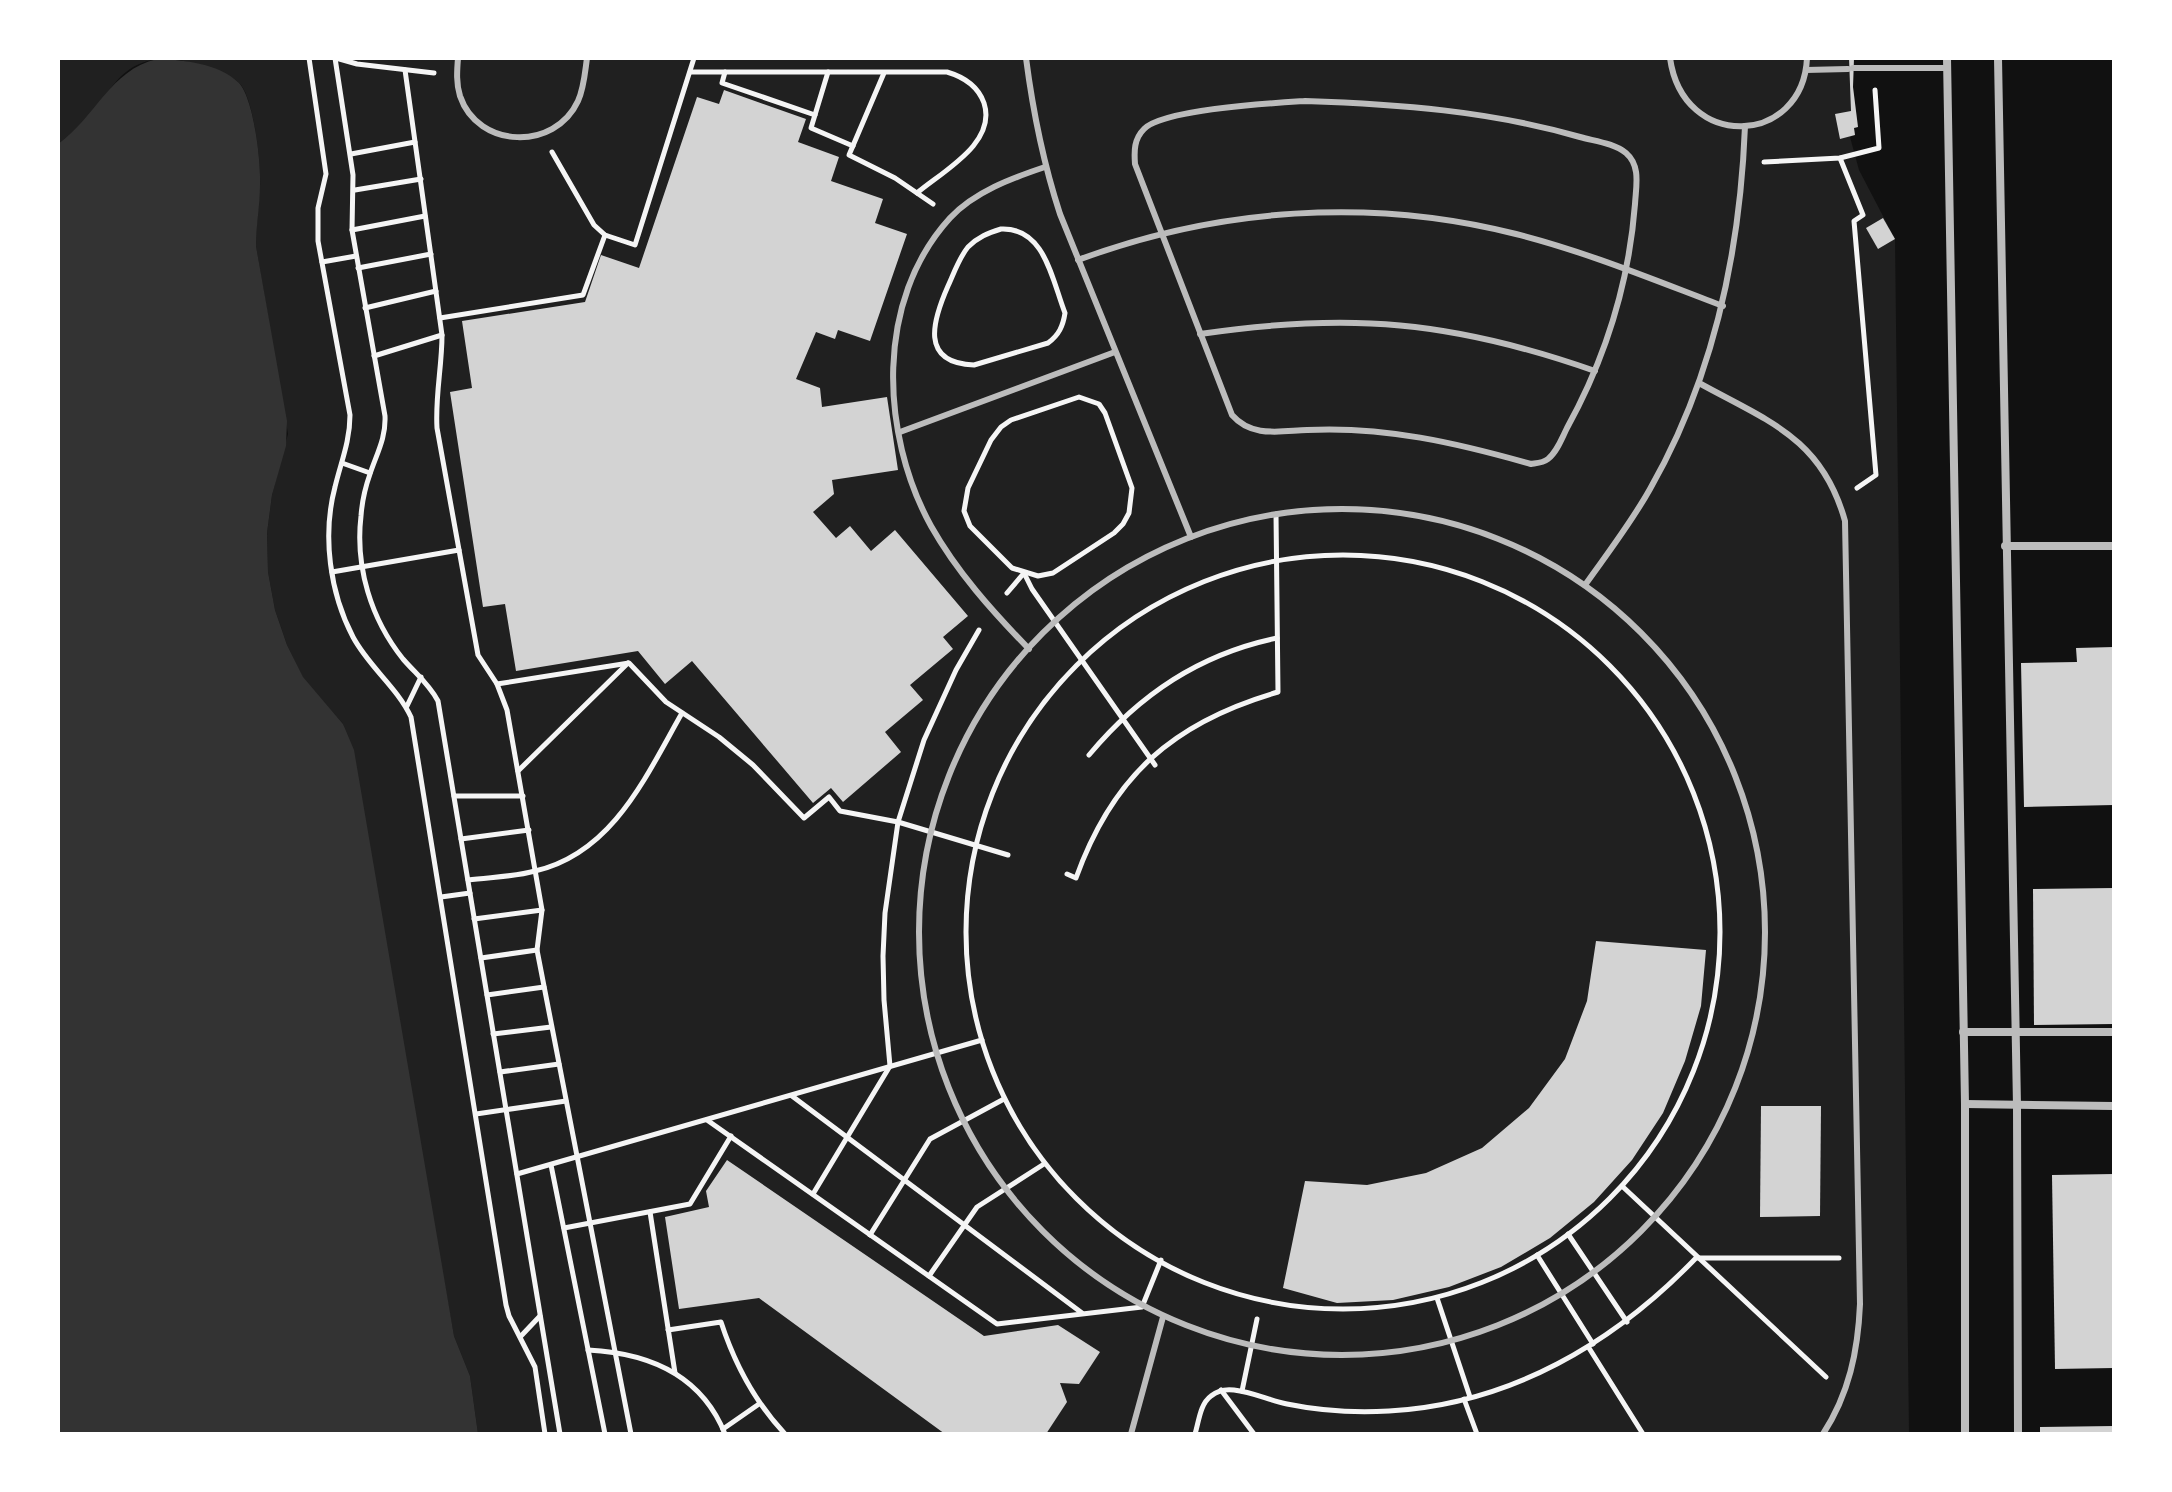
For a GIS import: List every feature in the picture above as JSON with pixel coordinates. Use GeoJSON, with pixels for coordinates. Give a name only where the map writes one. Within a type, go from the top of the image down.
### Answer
{"type":"FeatureCollection","features":[{"type":"Feature","properties":{"kind":"street"},"geometry":{"type":"LineString","coordinates":[[1998,58],[2017,1106],[2018,1434]]}},
{"type":"Feature","properties":{"kind":"street"},"geometry":{"type":"LineString","coordinates":[[1947,63],[1965,1104],[1965,1434]]}},
{"type":"Feature","properties":{"kind":"street"},"geometry":{"type":"LineString","coordinates":[[2005,546],[2114,546]]}},
{"type":"Feature","properties":{"kind":"street"},"geometry":{"type":"LineString","coordinates":[[1963,1032],[2114,1032]]}},
{"type":"Feature","properties":{"kind":"street"},"geometry":{"type":"LineString","coordinates":[[1965,1104],[2114,1106]]}},
{"type":"Feature","properties":{"kind":"lane"},"geometry":{"type":"LineString","coordinates":[[458,58],[456,75],[460,96],[469,114],[484,127],[502,136],[522,139],[542,135],[558,126],[575,107],[585,77],[587,58]]}},
{"type":"Feature","properties":{"kind":"lane"},"geometry":{"type":"LineString","coordinates":[[1026,58],[1032,107],[1045,167],[1078,260],[1191,537]]}},
{"type":"Feature","properties":{"kind":"lane"},"geometry":{"type":"LineString","coordinates":[[1670,58],[1680,93],[1692,108],[1708,119],[1726,125],[1745,126],[1770,118],[1792,102],[1801,87],[1807,58]]}},
{"type":"Feature","properties":{"kind":"lane"},"geometry":{"type":"LineString","coordinates":[[1806,70],[1947,63]]}},
{"type":"Feature","properties":{"kind":"lane"},"geometry":{"type":"LineString","coordinates":[[1289,102],[1384,103],[1447,109],[1553,129],[1624,151],[1632,160],[1637,182],[1626,269],[1595,371],[1550,458],[1541,463],[1531,464],[1422,437],[1321,429],[1258,432],[1247,428],[1232,415],[1135,164],[1137,138],[1145,127],[1156,120],[1229,107],[1289,102]]}},
{"type":"Feature","properties":{"kind":"lane"},"geometry":{"type":"LineString","coordinates":[[1585,585],[1650,488],[1677,436],[1699,383],[1723,306],[1735,247],[1745,126]]}},
{"type":"Feature","properties":{"kind":"lane"},"geometry":{"type":"LineString","coordinates":[[1029,649],[992,611],[959,570],[931,525],[912,483],[900,432],[894,347],[900,311],[911,277],[951,217],[995,186],[1045,167]]}},
{"type":"Feature","properties":{"kind":"lane"},"geometry":{"type":"LineString","coordinates":[[1078,260],[1161,232],[1219,221],[1277,214],[1397,214],[1513,233],[1571,249],[1723,306]]}},
{"type":"Feature","properties":{"kind":"lane"},"geometry":{"type":"LineString","coordinates":[[1200,334],[1278,323],[1376,322],[1487,338],[1595,371]]}},
{"type":"Feature","properties":{"kind":"lane"},"geometry":{"type":"LineString","coordinates":[[900,432],[1115,352]]}},
{"type":"Feature","properties":{"kind":"lane"},"geometry":{"type":"LineString","coordinates":[[1699,383],[1784,430],[1802,444],[1817,461],[1839,500],[1848,543],[1859,1335],[1844,1394],[1823,1434]]}},
{"type":"Feature","properties":{"kind":"lane"},"geometry":{"type":"LineString","coordinates":[[1319,509],[1363,509],[1448,522],[1490,535],[1530,553],[1585,585],[1621,613],[1654,645],[1708,719],[1728,761],[1756,846],[1763,890],[1764,935],[1754,1023],[1742,1066],[1706,1147],[1653,1217],[1594,1272],[1562,1294],[1508,1322],[1451,1342],[1412,1350],[1345,1356],[1251,1347],[1163,1317],[1081,1267],[1036,1226],[1005,1189],[964,1121],[937,1052],[926,1009],[921,965],[924,876],[932,832],[944,792],[979,716],[1003,681],[1055,622],[1119,573],[1191,537],[1232,523],[1276,514],[1319,509]]}},
{"type":"Feature","properties":{"kind":"lane"},"geometry":{"type":"LineString","coordinates":[[1131,1434],[1163,1317]]}},
{"type":"Feature","properties":{"kind":"path"},"geometry":{"type":"LineString","coordinates":[[309,58],[326,174],[317,224],[350,415],[349,439],[334,490],[330,517],[332,572],[340,605],[353,637],[371,665],[407,707],[414,728],[506,1305],[535,1367],[545,1434]]}},
{"type":"Feature","properties":{"kind":"path"},"geometry":{"type":"LineString","coordinates":[[456,75],[357,64],[336,58],[355,190],[352,230],[385,428],[370,473],[360,519],[361,567],[369,598],[382,628],[438,701],[560,1434]]}},
{"type":"Feature","properties":{"kind":"path"},"geometry":{"type":"LineString","coordinates":[[542,135],[594,225],[605,235],[635,245],[694,58]]}},
{"type":"Feature","properties":{"kind":"path"},"geometry":{"type":"LineString","coordinates":[[1743,163],[1840,158],[1879,148],[1874,68]]}},
{"type":"Feature","properties":{"kind":"path"},"geometry":{"type":"LineString","coordinates":[[405,70],[442,335],[437,428],[478,655],[497,684],[507,710],[542,910],[537,950],[631,1434]]}},
{"type":"Feature","properties":{"kind":"path"},"geometry":{"type":"LineString","coordinates":[[691,72],[947,72],[961,77],[982,96],[986,110],[981,137],[917,193]]}},
{"type":"Feature","properties":{"kind":"path"},"geometry":{"type":"LineString","coordinates":[[725,72],[722,83],[815,115]]}},
{"type":"Feature","properties":{"kind":"path"},"geometry":{"type":"LineString","coordinates":[[828,72],[811,128],[853,146]]}},
{"type":"Feature","properties":{"kind":"path"},"geometry":{"type":"LineString","coordinates":[[884,73],[849,155],[917,193],[977,239]]}},
{"type":"Feature","properties":{"kind":"path"},"geometry":{"type":"LineString","coordinates":[[351,154],[415,142]]}},
{"type":"Feature","properties":{"kind":"path"},"geometry":{"type":"LineString","coordinates":[[1839,500],[1876,475],[1854,221],[1863,215],[1840,158]]}},
{"type":"Feature","properties":{"kind":"path"},"geometry":{"type":"LineString","coordinates":[[355,190],[421,179]]}},
{"type":"Feature","properties":{"kind":"path"},"geometry":{"type":"LineString","coordinates":[[352,230],[425,216]]}},
{"type":"Feature","properties":{"kind":"path"},"geometry":{"type":"LineString","coordinates":[[1012,229],[1031,237],[1038,244],[1065,313],[1061,330],[1048,343],[974,365],[952,361],[942,352],[935,342],[933,328],[935,314],[960,259],[977,239],[989,233],[1012,229]]}},
{"type":"Feature","properties":{"kind":"path"},"geometry":{"type":"LineString","coordinates":[[440,318],[583,295],[605,235]]}},
{"type":"Feature","properties":{"kind":"path"},"geometry":{"type":"LineString","coordinates":[[358,268],[431,254]]}},
{"type":"Feature","properties":{"kind":"path"},"geometry":{"type":"LineString","coordinates":[[322,262],[356,256]]}},
{"type":"Feature","properties":{"kind":"path"},"geometry":{"type":"LineString","coordinates":[[365,308],[436,291]]}},
{"type":"Feature","properties":{"kind":"path"},"geometry":{"type":"LineString","coordinates":[[374,356],[442,335]]}},
{"type":"Feature","properties":{"kind":"path"},"geometry":{"type":"LineString","coordinates":[[1024,573],[1038,576],[1053,573],[1114,533],[1129,513],[1132,488],[1105,413],[1099,404],[1089,399],[1069,399],[1011,420],[1001,427],[991,440],[968,488],[964,511],[970,526],[1002,561],[1024,573],[1155,765]]}},
{"type":"Feature","properties":{"kind":"path"},"geometry":{"type":"LineString","coordinates":[[342,463],[370,473]]}},
{"type":"Feature","properties":{"kind":"path"},"geometry":{"type":"LineString","coordinates":[[1067,874],[1076,878],[1088,845],[1105,813],[1125,785],[1150,759],[1178,736],[1209,717],[1243,702],[1278,692],[1276,514]]}},
{"type":"Feature","properties":{"kind":"path"},"geometry":{"type":"LineString","coordinates":[[332,572],[459,550]]}},
{"type":"Feature","properties":{"kind":"path"},"geometry":{"type":"LineString","coordinates":[[1317,553],[1398,561],[1445,572],[1492,589],[1535,611],[1609,664],[1666,734],[1688,775],[1714,852],[1724,951],[1708,1037],[1692,1077],[1650,1153],[1622,1186],[1568,1234],[1537,1255],[1482,1283],[1401,1306],[1359,1310],[1294,1306],[1227,1289],[1161,1260],[1097,1218],[1044,1164],[1004,1099],[982,1040],[971,994],[966,948],[969,890],[976,845],[1000,772],[1018,738],[1058,683],[1081,659],[1119,626],[1198,580],[1277,556],[1317,553]]}},
{"type":"Feature","properties":{"kind":"path"},"geometry":{"type":"LineString","coordinates":[[813,1194],[890,1066],[884,1000],[886,898],[898,822],[924,740],[956,670],[992,611],[1024,573]]}},
{"type":"Feature","properties":{"kind":"path"},"geometry":{"type":"LineString","coordinates":[[1089,755],[1122,718],[1155,690],[1206,660],[1277,638]]}},
{"type":"Feature","properties":{"kind":"path"},"geometry":{"type":"LineString","coordinates":[[497,684],[629,663]]}},
{"type":"Feature","properties":{"kind":"path"},"geometry":{"type":"LineString","coordinates":[[629,663],[655,693],[736,751],[804,818],[829,797],[840,811],[898,822],[1008,855]]}},
{"type":"Feature","properties":{"kind":"path"},"geometry":{"type":"LineString","coordinates":[[518,772],[629,663]]}},
{"type":"Feature","properties":{"kind":"path"},"geometry":{"type":"LineString","coordinates":[[407,707],[421,677]]}},
{"type":"Feature","properties":{"kind":"path"},"geometry":{"type":"LineString","coordinates":[[468,880],[536,871],[574,856],[594,843],[635,795],[682,713]]}},
{"type":"Feature","properties":{"kind":"path"},"geometry":{"type":"LineString","coordinates":[[454,796],[523,796]]}},
{"type":"Feature","properties":{"kind":"path"},"geometry":{"type":"LineString","coordinates":[[461,839],[529,830]]}},
{"type":"Feature","properties":{"kind":"path"},"geometry":{"type":"LineString","coordinates":[[441,897],[470,893]]}},
{"type":"Feature","properties":{"kind":"path"},"geometry":{"type":"LineString","coordinates":[[474,919],[542,910]]}},
{"type":"Feature","properties":{"kind":"path"},"geometry":{"type":"LineString","coordinates":[[481,958],[537,950]]}},
{"type":"Feature","properties":{"kind":"path"},"geometry":{"type":"LineString","coordinates":[[487,995],[544,987]]}},
{"type":"Feature","properties":{"kind":"path"},"geometry":{"type":"LineString","coordinates":[[493,1034],[551,1027]]}},
{"type":"Feature","properties":{"kind":"path"},"geometry":{"type":"LineString","coordinates":[[517,1174],[982,1040]]}},
{"type":"Feature","properties":{"kind":"path"},"geometry":{"type":"LineString","coordinates":[[500,1072],[559,1064]]}},
{"type":"Feature","properties":{"kind":"path"},"geometry":{"type":"LineString","coordinates":[[792,1095],[1083,1313]]}},
{"type":"Feature","properties":{"kind":"path"},"geometry":{"type":"LineString","coordinates":[[870,1235],[930,1139],[1004,1099]]}},
{"type":"Feature","properties":{"kind":"path"},"geometry":{"type":"LineString","coordinates":[[476,1114],[566,1101]]}},
{"type":"Feature","properties":{"kind":"path"},"geometry":{"type":"LineString","coordinates":[[707,1120],[997,1324],[1142,1307],[1161,1260]]}},
{"type":"Feature","properties":{"kind":"path"},"geometry":{"type":"LineString","coordinates":[[564,1229],[690,1204],[731,1136]]}},
{"type":"Feature","properties":{"kind":"path"},"geometry":{"type":"LineString","coordinates":[[929,1276],[977,1207],[1044,1164]]}},
{"type":"Feature","properties":{"kind":"path"},"geometry":{"type":"LineString","coordinates":[[551,1165],[605,1434]]}},
{"type":"Feature","properties":{"kind":"path"},"geometry":{"type":"LineString","coordinates":[[1622,1186],[1844,1394]]}},
{"type":"Feature","properties":{"kind":"path"},"geometry":{"type":"LineString","coordinates":[[650,1212],[675,1373]]}},
{"type":"Feature","properties":{"kind":"path"},"geometry":{"type":"LineString","coordinates":[[1568,1234],[1627,1322]]}},
{"type":"Feature","properties":{"kind":"path"},"geometry":{"type":"LineString","coordinates":[[1537,1255],[1643,1434]]}},
{"type":"Feature","properties":{"kind":"path"},"geometry":{"type":"LineString","coordinates":[[1195,1434],[1204,1404],[1221,1390],[1242,1391],[1283,1403],[1336,1412],[1397,1411],[1467,1398],[1528,1378],[1591,1346],[1627,1322],[1663,1293],[1696,1258],[1860,1258]]}},
{"type":"Feature","properties":{"kind":"path"},"geometry":{"type":"LineString","coordinates":[[1437,1298],[1477,1434]]}},
{"type":"Feature","properties":{"kind":"path"},"geometry":{"type":"LineString","coordinates":[[521,1336],[541,1315]]}},
{"type":"Feature","properties":{"kind":"path"},"geometry":{"type":"LineString","coordinates":[[1242,1391],[1257,1319]]}},
{"type":"Feature","properties":{"kind":"path"},"geometry":{"type":"LineString","coordinates":[[668,1330],[721,1322],[731,1352],[759,1404],[785,1434]]}},
{"type":"Feature","properties":{"kind":"path"},"geometry":{"type":"LineString","coordinates":[[588,1350],[615,1352],[656,1363],[675,1373],[703,1398],[724,1432],[759,1404]]}},
{"type":"Feature","properties":{"kind":"path"},"geometry":{"type":"LineString","coordinates":[[1221,1390],[1254,1434]]}},
{"type":"Feature","properties":{"kind":"shaded area"},"geometry":{"type":"Polygon","coordinates":[[[58,58],[1854,58],[1853,87],[1858,127],[1854,128],[1855,135],[1850,137],[1859,170],[1895,239],[1909,1434],[478,1434],[470,1376],[454,1336],[343,724],[303,678],[275,610],[268,572],[267,533],[272,495],[288,434],[256,246],[260,175],[256,132],[249,103],[240,84],[224,73],[179,60],[153,60],[125,73],[84,122],[58,144],[58,58]]]}},
{"type":"Feature","properties":{"kind":"shaded area"},"geometry":{"type":"Polygon","coordinates":[[[157,59],[200,64],[221,71],[239,83],[249,102],[260,175],[256,246],[287,421],[286,446],[272,495],[267,533],[268,572],[275,610],[287,645],[303,677],[343,724],[354,750],[454,1336],[470,1376],[478,1434],[58,1434],[58,144],[127,73],[157,59]]]}},
{"type":"Feature","properties":{"kind":"building"},"geometry":{"type":"Polygon","coordinates":[[[1849,58],[1854,58],[1853,87],[1858,127],[1854,128],[1855,135],[1840,139],[1835,114],[1851,111],[1849,58]]]}},
{"type":"Feature","properties":{"kind":"building"},"geometry":{"type":"Polygon","coordinates":[[[724,90],[806,119],[798,142],[839,157],[831,181],[883,199],[875,223],[907,234],[870,341],[838,330],[835,339],[816,332],[796,379],[820,388],[822,407],[887,397],[898,470],[832,480],[834,494],[813,512],[836,538],[850,526],[871,551],[895,530],[968,616],[943,637],[953,649],[910,685],[923,700],[885,732],[901,752],[843,802],[831,788],[813,803],[692,661],[665,684],[638,651],[516,671],[505,604],[483,607],[450,392],[472,388],[462,321],[585,302],[601,255],[639,268],[697,97],[719,104],[724,90]]]}},
{"type":"Feature","properties":{"kind":"building"},"geometry":{"type":"Polygon","coordinates":[[[1883,218],[1895,239],[1878,249],[1866,228],[1883,218]]]}},
{"type":"Feature","properties":{"kind":"building"},"geometry":{"type":"Polygon","coordinates":[[[2114,647],[2114,805],[2024,807],[2021,663],[2077,662],[2076,648],[2114,647]]]}},
{"type":"Feature","properties":{"kind":"building"},"geometry":{"type":"Polygon","coordinates":[[[2114,888],[2114,1024],[2034,1025],[2033,889],[2114,888]]]}},
{"type":"Feature","properties":{"kind":"building"},"geometry":{"type":"Polygon","coordinates":[[[1596,941],[1706,950],[1701,1006],[1685,1061],[1663,1113],[1632,1160],[1594,1202],[1550,1238],[1501,1267],[1449,1287],[1393,1300],[1337,1303],[1283,1288],[1305,1181],[1367,1185],[1426,1173],[1482,1148],[1529,1108],[1565,1059],[1587,1001],[1596,941]]]}},
{"type":"Feature","properties":{"kind":"building"},"geometry":{"type":"Polygon","coordinates":[[[1761,1106],[1821,1106],[1820,1216],[1760,1217],[1761,1106]]]}},
{"type":"Feature","properties":{"kind":"building"},"geometry":{"type":"Polygon","coordinates":[[[727,1160],[984,1336],[1058,1325],[1100,1352],[1079,1384],[1060,1383],[1067,1402],[1046,1434],[945,1434],[759,1298],[679,1309],[665,1217],[709,1207],[706,1191],[727,1160]]]}},
{"type":"Feature","properties":{"kind":"building"},"geometry":{"type":"Polygon","coordinates":[[[2114,1174],[2114,1368],[2055,1369],[2052,1175],[2114,1174]]]}},
{"type":"Feature","properties":{"kind":"building"},"geometry":{"type":"Polygon","coordinates":[[[2114,1426],[2114,1434],[2040,1434],[2040,1427],[2114,1426]]]}}]}
